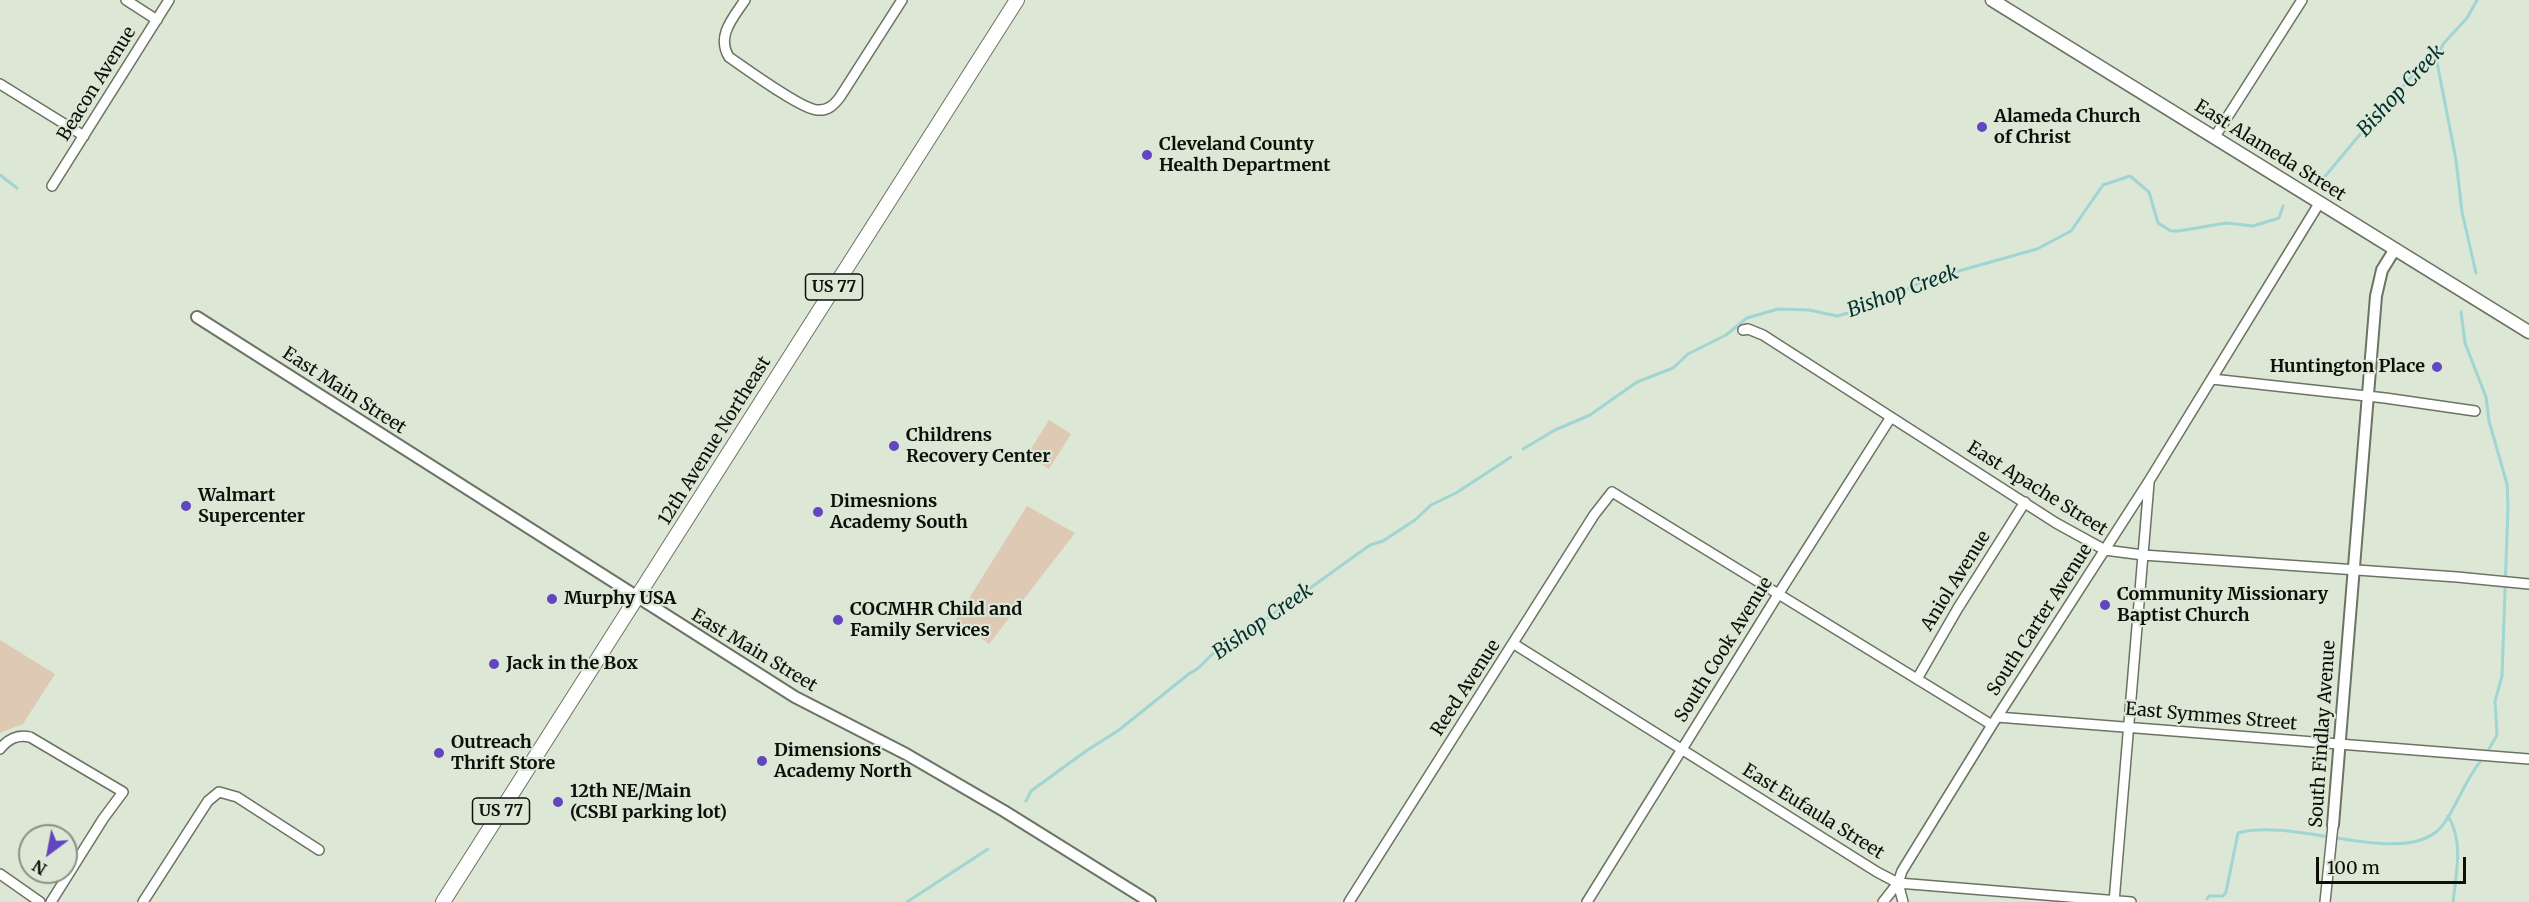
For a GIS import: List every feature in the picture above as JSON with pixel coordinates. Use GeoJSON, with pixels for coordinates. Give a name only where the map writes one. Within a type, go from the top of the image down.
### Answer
{"type":"FeatureCollection","features":[{"type":"Feature","properties":{"kind":"main road","name":"12th Avenue Northeast"},"geometry":{"type":"LineString","coordinates":[[443,902],[1017,0]]}},
{"type":"Feature","properties":{"kind":"main road","name":"East Alameda Street"},"geometry":{"type":"LineString","coordinates":[[1992,0],[2529,332]]}},
{"type":"Feature","properties":{"kind":"street"},"geometry":{"type":"LineString","coordinates":[[126,0],[157,20]]}},
{"type":"Feature","properties":{"kind":"street","name":"Beacon Avenue"},"geometry":{"type":"LineString","coordinates":[[52,186],[169,0]]}},
{"type":"Feature","properties":{"kind":"street"},"geometry":{"type":"LineString","coordinates":[[745,0],[727,28],[723,47],[729,57],[804,105],[812,109],[824,110],[834,105],[840,97],[902,0]]}},
{"type":"Feature","properties":{"kind":"street"},"geometry":{"type":"LineString","coordinates":[[2214,138],[2302,0]]}},
{"type":"Feature","properties":{"kind":"street"},"geometry":{"type":"LineString","coordinates":[[0,84],[84,136]]}},
{"type":"Feature","properties":{"kind":"street","name":"South Carter Avenue"},"geometry":{"type":"LineString","coordinates":[[1883,902],[1898,882],[1902,871],[1995,721],[2149,481],[2320,202]]}},
{"type":"Feature","properties":{"kind":"street","name":"South Findlay Avenue"},"geometry":{"type":"LineString","coordinates":[[2325,902],[2376,296],[2382,270],[2395,249]]}},
{"type":"Feature","properties":{"kind":"street","name":"East Main Street"},"geometry":{"type":"LineString","coordinates":[[197,317],[795,697],[926,765],[1150,902]]}},
{"type":"Feature","properties":{"kind":"street","name":"East Apache Street"},"geometry":{"type":"LineString","coordinates":[[1743,330],[1748,329],[1763,335],[2056,523],[2105,550],[2143,555],[2529,584]]}},
{"type":"Feature","properties":{"kind":"street"},"geometry":{"type":"LineString","coordinates":[[2212,379],[2367,396],[2475,411]]}},
{"type":"Feature","properties":{"kind":"street","name":"South Cook Avenue"},"geometry":{"type":"LineString","coordinates":[[1587,902],[1779,593],[1892,417]]}},
{"type":"Feature","properties":{"kind":"street"},"geometry":{"type":"LineString","coordinates":[[2114,902],[2149,481]]}},
{"type":"Feature","properties":{"kind":"street","name":"East Symmes Street"},"geometry":{"type":"LineString","coordinates":[[1612,492],[1917,679],[1995,721],[2128,726],[2529,759]]}},
{"type":"Feature","properties":{"kind":"street","name":"Reed Avenue"},"geometry":{"type":"LineString","coordinates":[[1349,902],[1594,515],[1612,492]]}},
{"type":"Feature","properties":{"kind":"street","name":"Aniol Avenue"},"geometry":{"type":"LineString","coordinates":[[1917,679],[1958,608],[2025,502]]}},
{"type":"Feature","properties":{"kind":"street","name":"East Eufaula Street"},"geometry":{"type":"LineString","coordinates":[[1514,644],[1868,867],[1898,882],[2131,902]]}},
{"type":"Feature","properties":{"kind":"street"},"geometry":{"type":"LineString","coordinates":[[0,749],[7,741],[18,736],[30,737],[123,792],[103,819],[51,902]]}},
{"type":"Feature","properties":{"kind":"street"},"geometry":{"type":"LineString","coordinates":[[143,902],[208,801],[219,792],[237,797],[319,850]]}},
{"type":"Feature","properties":{"kind":"street"},"geometry":{"type":"LineString","coordinates":[[0,874],[40,902]]}},
{"type":"Feature","properties":{"kind":"street"},"geometry":{"type":"LineString","coordinates":[[1898,882],[1902,902]]}},
{"type":"Feature","properties":{"kind":"shaded area"},"geometry":{"type":"Polygon","coordinates":[[[1049,420],[1071,434],[1049,469],[1027,455],[1049,420]]]}},
{"type":"Feature","properties":{"kind":"shaded area"},"geometry":{"type":"Polygon","coordinates":[[[1027,506],[1075,533],[989,644],[956,619],[1027,506]]]}},
{"type":"Feature","properties":{"kind":"shaded area"},"geometry":{"type":"Polygon","coordinates":[[[0,640],[55,674],[23,724],[0,733],[0,640]]]}},
{"type":"Feature","properties":{"kind":"waterway","name":"Bishop Creek"},"geometry":{"type":"LineString","coordinates":[[2322,180],[2377,114],[2428,59],[2436,57],[2444,43],[2467,18],[2477,0]]}},
{"type":"Feature","properties":{"kind":"waterway"},"geometry":{"type":"LineString","coordinates":[[2436,57],[2456,160],[2462,212],[2476,273]]}},
{"type":"Feature","properties":{"kind":"waterway"},"geometry":{"type":"LineString","coordinates":[[0,175],[17,188]]}},
{"type":"Feature","properties":{"kind":"waterway","name":"Bishop Creek"},"geometry":{"type":"LineString","coordinates":[[1523,449],[1555,430],[1590,415],[1637,382],[1673,368],[1688,354],[1726,335],[1747,318],[1778,309],[1809,310],[1837,316],[1874,306],[1923,281],[2037,249],[2071,231],[2103,185],[2130,176],[2149,192],[2158,223],[2171,231],[2226,223],[2253,226],[2279,218],[2283,206]]}},
{"type":"Feature","properties":{"kind":"waterway"},"geometry":{"type":"LineString","coordinates":[[2461,312],[2465,343],[2486,397],[2489,421],[2507,484],[2502,676],[2495,701],[2497,735],[2489,749]]}},
{"type":"Feature","properties":{"kind":"waterway","name":"Bishop Creek"},"geometry":{"type":"LineString","coordinates":[[1026,801],[1031,791],[1119,730],[1221,648],[1240,640],[1276,611],[1370,545],[1383,541],[1415,520],[1431,505],[1456,493],[1511,457]]}},
{"type":"Feature","properties":{"kind":"waterway"},"geometry":{"type":"LineString","coordinates":[[2207,899],[2209,896],[2223,896],[2226,892],[2238,833],[2260,830],[2286,831],[2369,843],[2395,844],[2418,841],[2442,827],[2480,762]]}},
{"type":"Feature","properties":{"kind":"waterway"},"geometry":{"type":"LineString","coordinates":[[2448,816],[2456,836],[2457,847],[2453,902]]}},
{"type":"Feature","properties":{"kind":"waterway","name":"Bishop Creek"},"geometry":{"type":"LineString","coordinates":[[907,902],[988,849]]}},
{"type":"Feature","properties":{"kind":"place","name":"Alameda Church of Christ"},"geometry":{"type":"Point","coordinates":[1982,127]}},
{"type":"Feature","properties":{"kind":"place","name":"Cleveland County Health Department"},"geometry":{"type":"Point","coordinates":[1147,155]}},
{"type":"Feature","properties":{"kind":"place","name":"Huntington Place"},"geometry":{"type":"Point","coordinates":[2437,367]}},
{"type":"Feature","properties":{"kind":"place","name":"Childrens Recovery Center"},"geometry":{"type":"Point","coordinates":[894,446]}},
{"type":"Feature","properties":{"kind":"place","name":"Walmart Supercenter"},"geometry":{"type":"Point","coordinates":[186,506]}},
{"type":"Feature","properties":{"kind":"place","name":"Dimesnions Academy South"},"geometry":{"type":"Point","coordinates":[818,512]}},
{"type":"Feature","properties":{"kind":"place","name":"Murphy USA"},"geometry":{"type":"Point","coordinates":[552,599]}},
{"type":"Feature","properties":{"kind":"place","name":"Community Missionary Baptist Church"},"geometry":{"type":"Point","coordinates":[2105,605]}},
{"type":"Feature","properties":{"kind":"place","name":"COCMHR Child and Family Services"},"geometry":{"type":"Point","coordinates":[838,620]}},
{"type":"Feature","properties":{"kind":"place","name":"Jack in the Box"},"geometry":{"type":"Point","coordinates":[494,664]}},
{"type":"Feature","properties":{"kind":"place","name":"Outreach Thrift Store"},"geometry":{"type":"Point","coordinates":[439,753]}},
{"type":"Feature","properties":{"kind":"place","name":"Dimensions Academy North"},"geometry":{"type":"Point","coordinates":[762,761]}},
{"type":"Feature","properties":{"kind":"place","name":"12th NE/Main (CSBI parking lot)"},"geometry":{"type":"Point","coordinates":[558,802]}}]}
